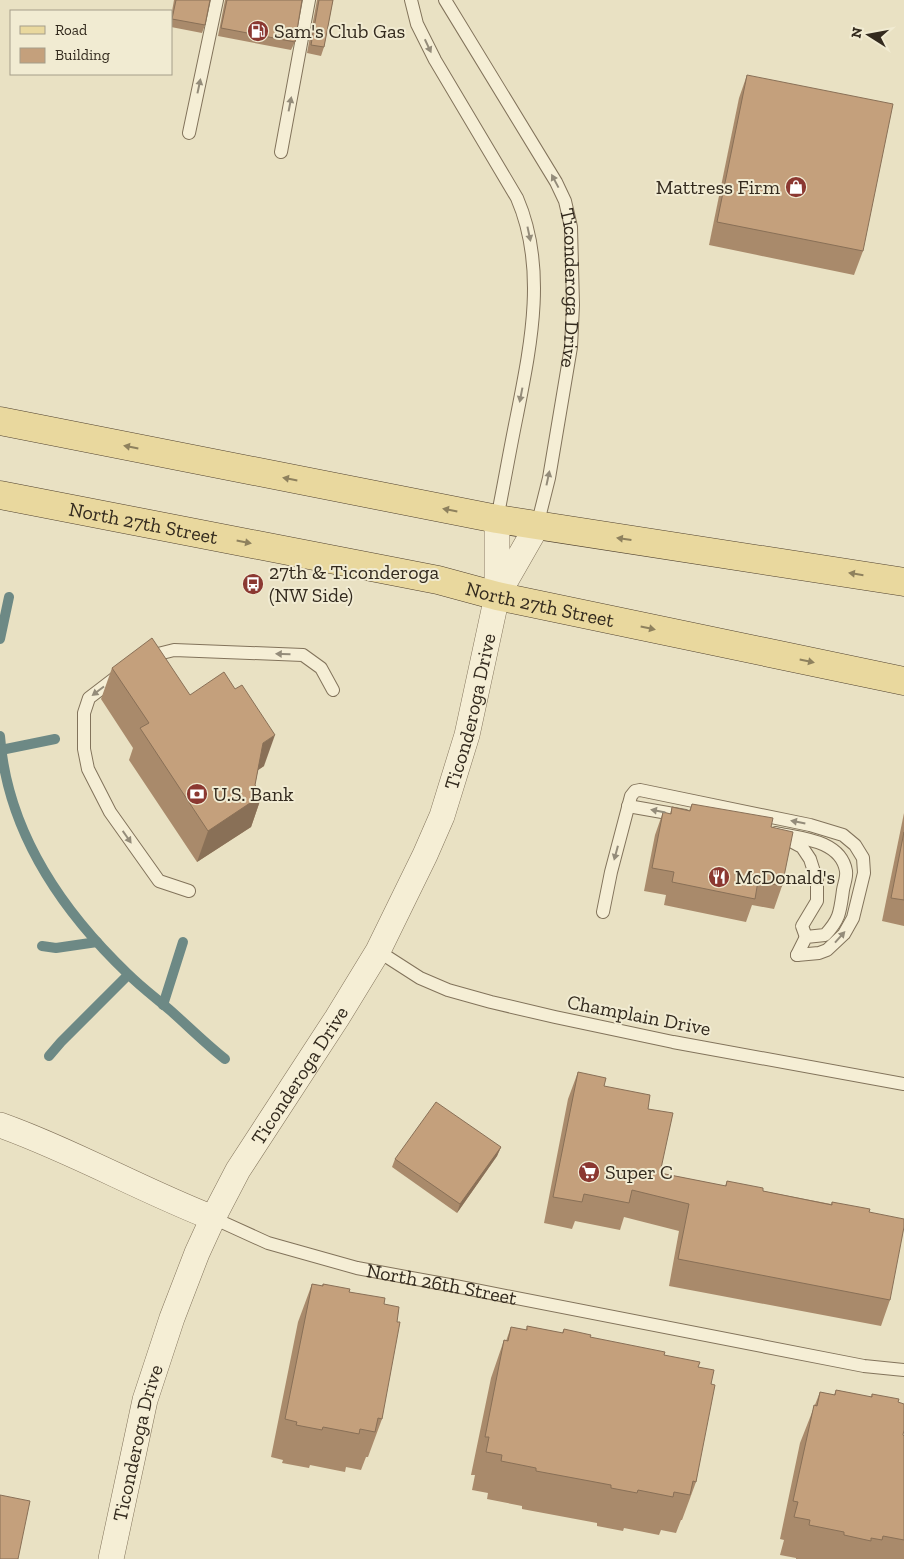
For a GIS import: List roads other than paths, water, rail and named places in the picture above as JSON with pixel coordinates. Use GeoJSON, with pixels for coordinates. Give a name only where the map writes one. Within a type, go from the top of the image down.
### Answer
{"type":"FeatureCollection","features":[{"type":"Feature","properties":{"kind":"main road"},"geometry":{"type":"LineString","coordinates":[[0,421],[537,526],[904,582]]}},
{"type":"Feature","properties":{"kind":"main road","name":"North 27th Street"},"geometry":{"type":"LineString","coordinates":[[0,494],[438,580],[497,596],[904,681]]}},
{"type":"Feature","properties":{"kind":"street","name":"Ticonderoga Drive"},"geometry":{"type":"LineString","coordinates":[[111,1559],[137,1432],[153,1372],[188,1275],[213,1218],[238,1170],[349,1000],[378,952],[425,855],[452,788],[474,709],[497,596],[498,519]]}},
{"type":"Feature","properties":{"kind":"street","name":"Ticonderoga Drive"},"geometry":{"type":"LineString","coordinates":[[497,596],[537,526]]}},
{"type":"Feature","properties":{"kind":"street","name":"North 26th Street"},"geometry":{"type":"LineString","coordinates":[[0,1125],[43,1141],[173,1202],[213,1218]]}},
{"type":"Feature","properties":{"kind":"lane"},"geometry":{"type":"LineString","coordinates":[[189,133],[217,0]]}},
{"type":"Feature","properties":{"kind":"lane"},"geometry":{"type":"LineString","coordinates":[[281,152],[309,0]]}},
{"type":"Feature","properties":{"kind":"lane","name":"Ticonderoga Drive"},"geometry":{"type":"LineString","coordinates":[[412,0],[418,24],[434,60],[526,216],[531,243],[534,300],[530,347],[498,519]]}},
{"type":"Feature","properties":{"kind":"lane","name":"Ticonderoga Drive"},"geometry":{"type":"LineString","coordinates":[[446,0],[556,182],[565,201],[571,227],[573,305],[571,347],[549,478],[537,526]]}},
{"type":"Feature","properties":{"kind":"lane"},"geometry":{"type":"LineString","coordinates":[[456,0],[465,34]]}},
{"type":"Feature","properties":{"kind":"lane"},"geometry":{"type":"LineString","coordinates":[[189,891],[158,881],[110,812],[88,769],[84,750],[84,713],[89,698],[141,658],[174,650],[303,655],[321,668],[333,690]]}},
{"type":"Feature","properties":{"kind":"lane"},"geometry":{"type":"LineString","coordinates":[[603,912],[611,872],[631,796],[640,790],[810,825],[843,835],[855,845],[863,858],[864,873],[853,918],[844,934],[827,950],[819,953],[797,955],[806,937],[802,926],[817,901],[817,881],[810,859],[802,847],[778,833]]}},
{"type":"Feature","properties":{"kind":"lane"},"geometry":{"type":"LineString","coordinates":[[628,806],[694,818]]}},
{"type":"Feature","properties":{"kind":"lane"},"geometry":{"type":"LineString","coordinates":[[759,830],[815,841],[832,848],[841,858],[846,871],[840,911],[836,923],[825,935],[806,937]]}},
{"type":"Feature","properties":{"kind":"lane","name":"Champlain Drive"},"geometry":{"type":"LineString","coordinates":[[378,952],[420,978],[448,990],[522,1010],[673,1042],[904,1084]]}},
{"type":"Feature","properties":{"kind":"lane","name":"North 26th Street"},"geometry":{"type":"LineString","coordinates":[[213,1218],[268,1244],[358,1268],[864,1366],[904,1370]]}},
{"type":"Feature","properties":{"kind":"waterway"},"geometry":{"type":"LineString","coordinates":[[0,639],[9,597]]}},
{"type":"Feature","properties":{"kind":"waterway"},"geometry":{"type":"LineString","coordinates":[[0,736],[5,771],[14,804],[26,836],[60,896],[81,923],[128,974],[225,1059]]}},
{"type":"Feature","properties":{"kind":"waterway"},"geometry":{"type":"LineString","coordinates":[[1,750],[55,739]]}},
{"type":"Feature","properties":{"kind":"waterway"},"geometry":{"type":"LineString","coordinates":[[42,946],[56,948],[97,942]]}},
{"type":"Feature","properties":{"kind":"waterway"},"geometry":{"type":"LineString","coordinates":[[163,1005],[183,942]]}},
{"type":"Feature","properties":{"kind":"waterway"},"geometry":{"type":"LineString","coordinates":[[49,1056],[128,975]]}},
{"type":"Feature","properties":{"kind":"place","name":"Sam's Club Gas"},"geometry":{"type":"Point","coordinates":[258,31]}},
{"type":"Feature","properties":{"kind":"place","name":"Mattress Firm"},"geometry":{"type":"Point","coordinates":[796,187]}},
{"type":"Feature","properties":{"kind":"place","name":"27th & Ticonderoga (NW Side)"},"geometry":{"type":"Point","coordinates":[253,584]}},
{"type":"Feature","properties":{"kind":"place","name":"U.S. Bank"},"geometry":{"type":"Point","coordinates":[197,794]}},
{"type":"Feature","properties":{"kind":"place","name":"McDonald's"},"geometry":{"type":"Point","coordinates":[719,877]}},
{"type":"Feature","properties":{"kind":"place","name":"Super C"},"geometry":{"type":"Point","coordinates":[589,1172]}}]}
